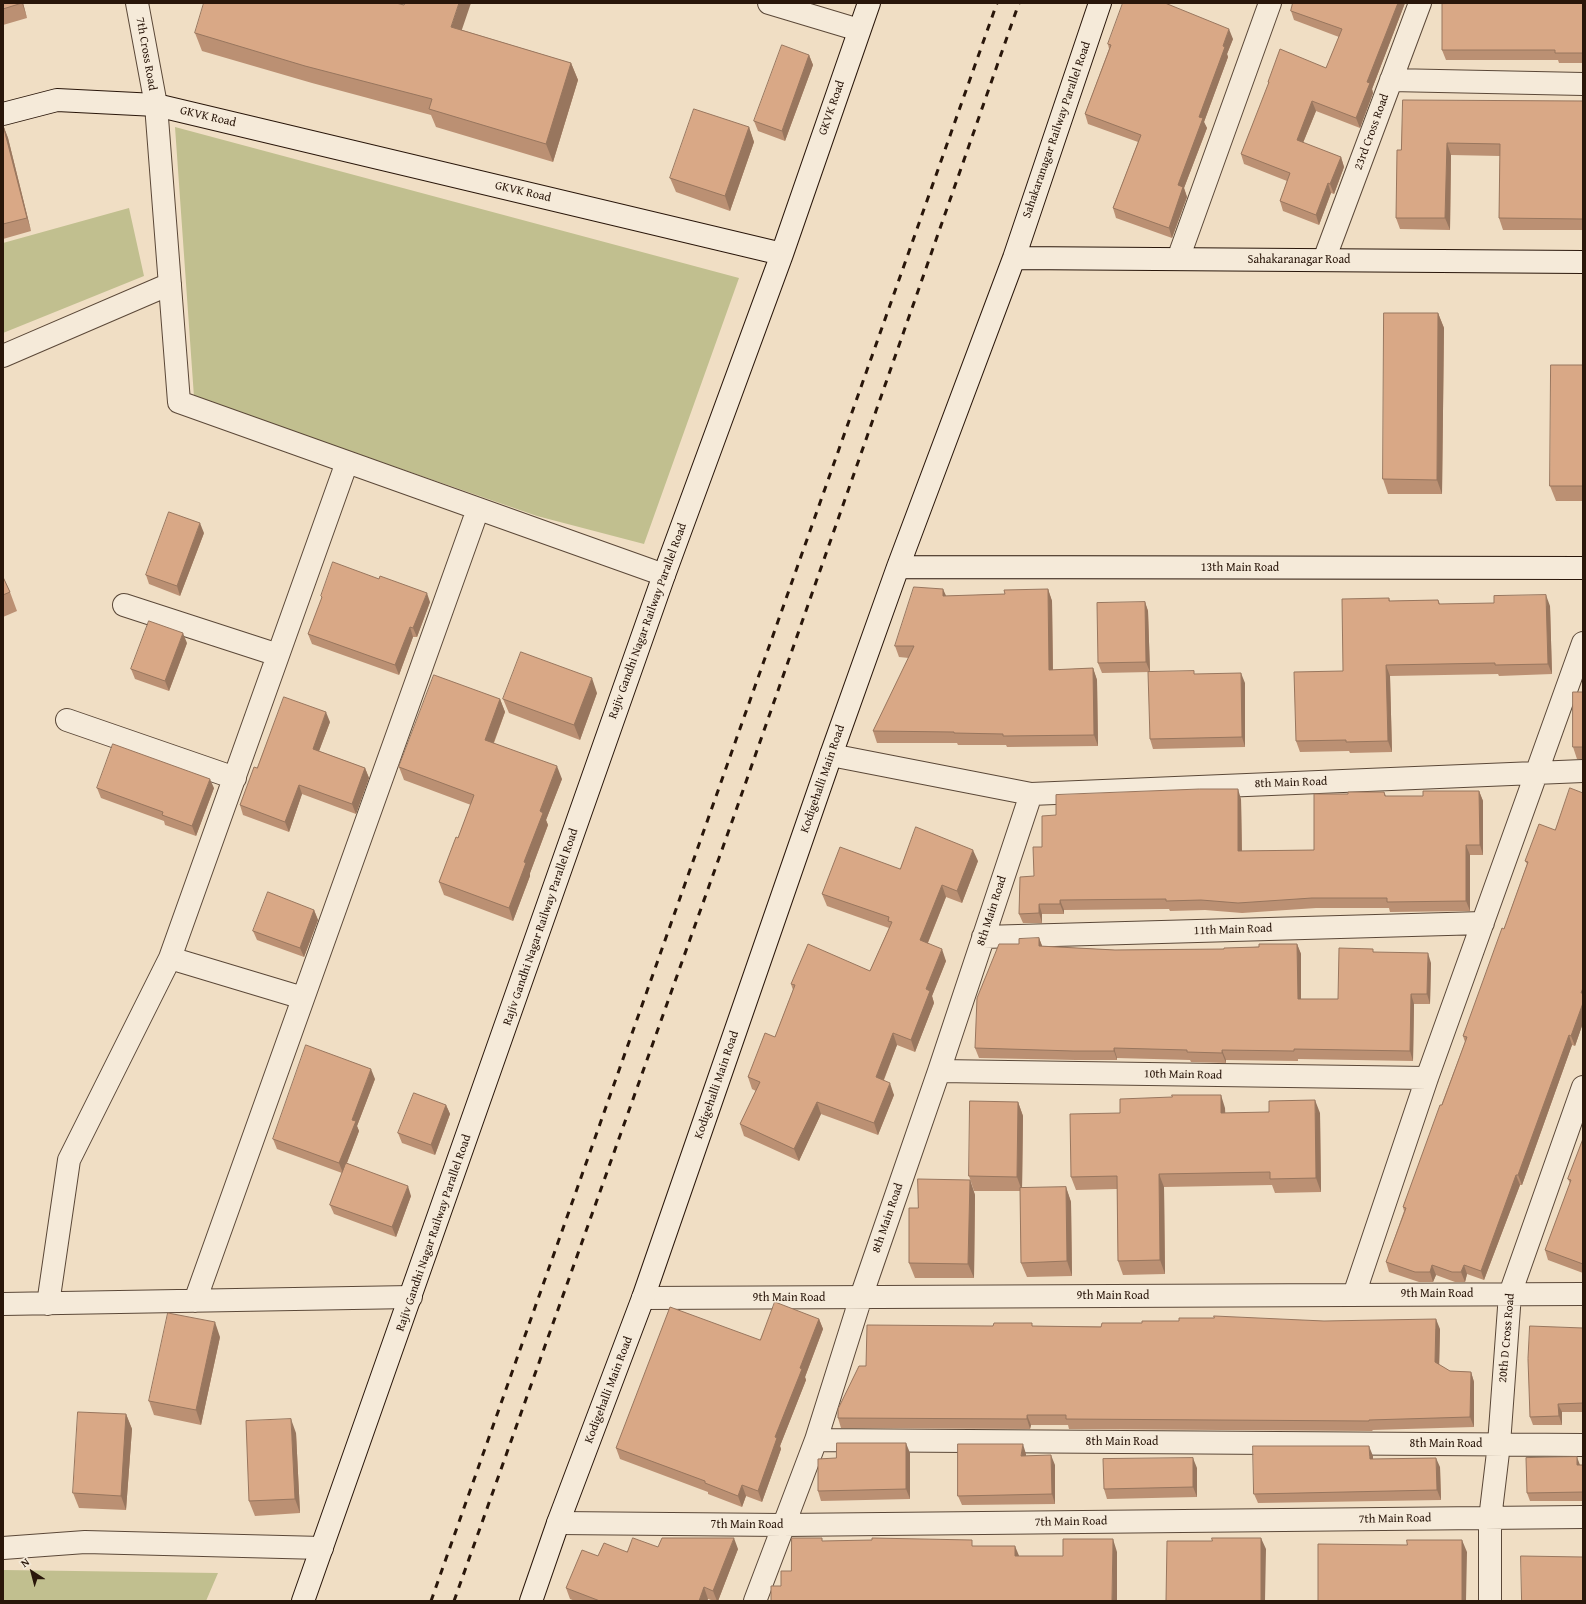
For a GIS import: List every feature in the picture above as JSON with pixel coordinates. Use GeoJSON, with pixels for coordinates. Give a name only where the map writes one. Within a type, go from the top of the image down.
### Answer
{"type":"FeatureCollection","features":[{"type":"Feature","properties":{"kind":"street","name":"7th Cross Road"},"geometry":{"type":"LineString","coordinates":[[137,3],[156,105],[179,402],[348,462]]}},
{"type":"Feature","properties":{"kind":"street"},"geometry":{"type":"LineString","coordinates":[[769,3],[859,30]]}},
{"type":"Feature","properties":{"kind":"street","name":"GKVK Road"},"geometry":{"type":"LineString","coordinates":[[3,114],[57,100],[156,105],[782,254],[859,30],[870,3]]}},
{"type":"Feature","properties":{"kind":"street","name":"Sahakaranagar Railway Parallel Road"},"geometry":{"type":"LineString","coordinates":[[898,567],[1014,258],[1100,3]]}},
{"type":"Feature","properties":{"kind":"street"},"geometry":{"type":"LineString","coordinates":[[1178,259],[1270,3]]}},
{"type":"Feature","properties":{"kind":"street","name":"23rd Cross Road"},"geometry":{"type":"LineString","coordinates":[[1324,260],[1420,3]]}},
{"type":"Feature","properties":{"kind":"street"},"geometry":{"type":"LineString","coordinates":[[1391,80],[1583,84]]}},
{"type":"Feature","properties":{"kind":"street","name":"Rajiv Gandhi Nagar Railway Parallel Road"},"geometry":{"type":"LineString","coordinates":[[304,1601],[664,575],[782,254]]}},
{"type":"Feature","properties":{"kind":"street","name":"Sahakaranagar Road"},"geometry":{"type":"LineString","coordinates":[[1014,258],[1583,262]]}},
{"type":"Feature","properties":{"kind":"street"},"geometry":{"type":"LineString","coordinates":[[3,356],[170,284]]}},
{"type":"Feature","properties":{"kind":"street"},"geometry":{"type":"LineString","coordinates":[[48,1304],[69,1160],[170,958],[348,462],[664,575]]}},
{"type":"Feature","properties":{"kind":"street"},"geometry":{"type":"LineString","coordinates":[[195,1301],[478,509]]}},
{"type":"Feature","properties":{"kind":"street","name":"13th Main Road"},"geometry":{"type":"LineString","coordinates":[[898,567],[1583,568]]}},
{"type":"Feature","properties":{"kind":"street","name":"Kodigehalli Main Road"},"geometry":{"type":"LineString","coordinates":[[531,1601],[558,1523],[644,1298],[831,755],[898,567]]}},
{"type":"Feature","properties":{"kind":"street"},"geometry":{"type":"LineString","coordinates":[[124,605],[278,655]]}},
{"type":"Feature","properties":{"kind":"street"},"geometry":{"type":"LineString","coordinates":[[1354,1295],[1427,1078],[1583,643]]}},
{"type":"Feature","properties":{"kind":"street"},"geometry":{"type":"LineString","coordinates":[[67,720],[235,778]]}},
{"type":"Feature","properties":{"kind":"street"},"geometry":{"type":"LineString","coordinates":[[831,755],[1031,794]]}},
{"type":"Feature","properties":{"kind":"street","name":"8th Main Road"},"geometry":{"type":"LineString","coordinates":[[1583,771],[1031,794],[939,1072],[861,1297],[816,1440],[1583,1445]]}},
{"type":"Feature","properties":{"kind":"street","name":"11th Main Road"},"geometry":{"type":"LineString","coordinates":[[983,937],[1482,923]]}},
{"type":"Feature","properties":{"kind":"street"},"geometry":{"type":"LineString","coordinates":[[170,958],[303,998]]}},
{"type":"Feature","properties":{"kind":"street","name":"10th Main Road"},"geometry":{"type":"LineString","coordinates":[[939,1072],[1427,1078]]}},
{"type":"Feature","properties":{"kind":"street","name":"20th D Cross Road"},"geometry":{"type":"LineString","coordinates":[[1490,1601],[1490,1518],[1499,1444],[1510,1294],[1583,1087]]}},
{"type":"Feature","properties":{"kind":"street","name":"9th Main Road"},"geometry":{"type":"LineString","coordinates":[[644,1298],[1583,1294]]}},
{"type":"Feature","properties":{"kind":"street"},"geometry":{"type":"LineString","coordinates":[[3,1304],[411,1297]]}},
{"type":"Feature","properties":{"kind":"street"},"geometry":{"type":"LineString","coordinates":[[755,1601],[816,1440]]}},
{"type":"Feature","properties":{"kind":"street","name":"7th Main Road"},"geometry":{"type":"LineString","coordinates":[[558,1523],[783,1525],[1583,1517]]}},
{"type":"Feature","properties":{"kind":"street"},"geometry":{"type":"LineString","coordinates":[[3,1548],[85,1542],[322,1548]]}},
{"type":"Feature","properties":{"kind":"shaded area"},"geometry":{"type":"Polygon","coordinates":[[[175,127],[739,278],[644,544],[537,516],[194,397],[175,127]]]}},
{"type":"Feature","properties":{"kind":"shaded area"},"geometry":{"type":"Polygon","coordinates":[[[129,208],[144,276],[3,333],[3,243],[129,208]]]}},
{"type":"Feature","properties":{"kind":"shaded area"},"geometry":{"type":"Polygon","coordinates":[[[3,1570],[218,1573],[206,1601],[3,1601],[3,1570]]]}},
{"type":"Feature","properties":{"kind":"building"},"geometry":{"type":"Polygon","coordinates":[[[3,3],[22,3],[3,9],[3,3]]]}},
{"type":"Feature","properties":{"kind":"building"},"geometry":{"type":"Polygon","coordinates":[[[204,3],[396,3],[404,5],[405,3],[459,3],[451,27],[571,63],[546,144],[429,109],[432,99],[305,66],[195,33],[204,3]]]}},
{"type":"Feature","properties":{"kind":"building"},"geometry":{"type":"Polygon","coordinates":[[[1123,3],[1165,3],[1229,29],[1223,46],[1225,47],[1199,117],[1203,118],[1178,185],[1183,187],[1169,228],[1113,208],[1141,135],[1085,114],[1111,45],[1108,44],[1123,3]]]}},
{"type":"Feature","properties":{"kind":"building"},"geometry":{"type":"Polygon","coordinates":[[[1293,3],[1398,3],[1367,82],[1370,83],[1356,118],[1312,101],[1297,140],[1341,157],[1330,184],[1328,183],[1316,215],[1280,201],[1290,173],[1241,154],[1280,49],[1326,68],[1342,29],[1291,11],[1293,3]]]}},
{"type":"Feature","properties":{"kind":"building"},"geometry":{"type":"Polygon","coordinates":[[[1583,3],[1583,53],[1555,53],[1555,50],[1442,50],[1442,4],[1583,3]]]}},
{"type":"Feature","properties":{"kind":"building"},"geometry":{"type":"Polygon","coordinates":[[[782,45],[809,55],[782,131],[754,121],[782,45]]]}},
{"type":"Feature","properties":{"kind":"building"},"geometry":{"type":"Polygon","coordinates":[[[1403,100],[1583,101],[1583,219],[1499,218],[1500,144],[1447,143],[1445,218],[1396,218],[1397,150],[1401,150],[1403,100]]]}},
{"type":"Feature","properties":{"kind":"building"},"geometry":{"type":"Polygon","coordinates":[[[694,109],[749,127],[725,196],[670,178],[694,109]]]}},
{"type":"Feature","properties":{"kind":"building"},"geometry":{"type":"Polygon","coordinates":[[[3,125],[27,218],[3,224],[3,125]]]}},
{"type":"Feature","properties":{"kind":"building"},"geometry":{"type":"Polygon","coordinates":[[[1384,313],[1438,313],[1437,480],[1383,479],[1384,313]]]}},
{"type":"Feature","properties":{"kind":"building"},"geometry":{"type":"Polygon","coordinates":[[[1551,365],[1583,365],[1583,486],[1550,486],[1551,365]]]}},
{"type":"Feature","properties":{"kind":"building"},"geometry":{"type":"Polygon","coordinates":[[[169,512],[200,523],[177,586],[146,575],[169,512]]]}},
{"type":"Feature","properties":{"kind":"building"},"geometry":{"type":"Polygon","coordinates":[[[333,562],[379,579],[380,576],[427,593],[413,628],[410,627],[395,665],[308,634],[333,562]]]}},
{"type":"Feature","properties":{"kind":"building"},"geometry":{"type":"Polygon","coordinates":[[[3,577],[10,592],[3,595],[3,577]]]}},
{"type":"Feature","properties":{"kind":"building"},"geometry":{"type":"Polygon","coordinates":[[[914,587],[943,589],[943,596],[1005,594],[1004,590],[1048,589],[1049,670],[1093,668],[1094,735],[1003,736],[1003,734],[954,732],[873,731],[914,646],[895,646],[914,587]]]}},
{"type":"Feature","properties":{"kind":"building"},"geometry":{"type":"Polygon","coordinates":[[[1546,595],[1548,664],[1495,665],[1495,663],[1386,665],[1388,741],[1296,741],[1294,672],[1343,671],[1342,599],[1389,598],[1389,601],[1438,600],[1439,604],[1494,603],[1494,596],[1546,595]]]}},
{"type":"Feature","properties":{"kind":"building"},"geometry":{"type":"Polygon","coordinates":[[[1145,602],[1146,662],[1098,663],[1097,603],[1145,602]]]}},
{"type":"Feature","properties":{"kind":"building"},"geometry":{"type":"Polygon","coordinates":[[[149,621],[183,633],[165,681],[131,669],[149,621]]]}},
{"type":"Feature","properties":{"kind":"building"},"geometry":{"type":"Polygon","coordinates":[[[521,652],[592,678],[574,725],[503,699],[521,652]]]}},
{"type":"Feature","properties":{"kind":"building"},"geometry":{"type":"Polygon","coordinates":[[[1194,671],[1194,674],[1241,673],[1242,737],[1150,739],[1148,672],[1194,671]]]}},
{"type":"Feature","properties":{"kind":"building"},"geometry":{"type":"Polygon","coordinates":[[[434,675],[500,699],[485,740],[557,766],[540,811],[543,813],[524,862],[526,863],[509,908],[439,882],[456,837],[458,838],[474,795],[399,767],[434,675]]]}},
{"type":"Feature","properties":{"kind":"building"},"geometry":{"type":"Polygon","coordinates":[[[1573,692],[1583,692],[1583,747],[1573,747],[1573,692]]]}},
{"type":"Feature","properties":{"kind":"building"},"geometry":{"type":"Polygon","coordinates":[[[284,697],[326,712],[313,749],[365,768],[352,804],[299,785],[285,822],[240,805],[254,767],[257,768],[284,697]]]}},
{"type":"Feature","properties":{"kind":"building"},"geometry":{"type":"Polygon","coordinates":[[[113,744],[210,779],[192,826],[162,815],[163,812],[97,788],[113,744]]]}},
{"type":"Feature","properties":{"kind":"building"},"geometry":{"type":"Polygon","coordinates":[[[1570,788],[1583,793],[1583,988],[1581,993],[1583,993],[1583,1003],[1571,1036],[1569,1035],[1481,1271],[1464,1265],[1461,1272],[1452,1272],[1432,1265],[1430,1272],[1415,1272],[1386,1262],[1406,1208],[1403,1207],[1440,1105],[1442,1105],[1467,1037],[1463,1036],[1502,928],[1504,929],[1528,862],[1525,861],[1539,824],[1555,830],[1570,788]]]}},
{"type":"Feature","properties":{"kind":"building"},"geometry":{"type":"Polygon","coordinates":[[[1200,789],[1238,789],[1238,851],[1314,850],[1314,794],[1384,792],[1385,796],[1423,796],[1423,791],[1479,791],[1480,845],[1466,845],[1466,901],[1387,902],[1387,898],[1312,898],[1238,903],[1201,900],[1166,901],[1166,899],[1060,900],[1060,904],[1039,904],[1039,913],[1019,914],[1020,877],[1034,876],[1033,847],[1042,847],[1042,816],[1056,815],[1056,795],[1200,789]]]}},
{"type":"Feature","properties":{"kind":"building"},"geometry":{"type":"Polygon","coordinates":[[[916,827],[973,850],[957,891],[942,885],[920,940],[942,949],[926,989],[930,991],[911,1040],[893,1033],[876,1077],[890,1083],[874,1123],[817,1102],[794,1149],[740,1124],[760,1082],[748,1077],[765,1033],[775,1037],[795,985],[791,984],[808,944],[870,971],[892,922],[888,921],[889,917],[822,894],[840,847],[900,869],[916,827]]]}},
{"type":"Feature","properties":{"kind":"building"},"geometry":{"type":"Polygon","coordinates":[[[268,892],[314,910],[300,948],[253,931],[268,892]]]}},
{"type":"Feature","properties":{"kind":"building"},"geometry":{"type":"Polygon","coordinates":[[[1039,938],[1039,946],[1115,950],[1224,949],[1259,947],[1259,944],[1297,944],[1298,999],[1338,999],[1339,948],[1373,949],[1373,952],[1428,953],[1427,994],[1411,994],[1410,1051],[1294,1049],[1294,1051],[1222,1050],[1222,1053],[1187,1052],[1187,1050],[1114,1048],[1114,1051],[1073,1051],[975,1048],[977,998],[999,944],[1019,944],[1019,939],[1039,938]]]}},
{"type":"Feature","properties":{"kind":"building"},"geometry":{"type":"Polygon","coordinates":[[[306,1045],[371,1069],[352,1120],[356,1121],[339,1163],[273,1139],[306,1045]]]}},
{"type":"Feature","properties":{"kind":"building"},"geometry":{"type":"Polygon","coordinates":[[[414,1093],[446,1105],[431,1145],[398,1133],[414,1093]]]}},
{"type":"Feature","properties":{"kind":"building"},"geometry":{"type":"Polygon","coordinates":[[[1172,1095],[1221,1095],[1221,1113],[1269,1112],[1269,1101],[1315,1100],[1316,1178],[1270,1179],[1270,1172],[1159,1174],[1160,1260],[1118,1261],[1117,1176],[1071,1177],[1070,1114],[1120,1113],[1120,1099],[1172,1097],[1172,1095]]]}},
{"type":"Feature","properties":{"kind":"building"},"geometry":{"type":"Polygon","coordinates":[[[970,1101],[1018,1102],[1017,1177],[969,1176],[970,1101]]]}},
{"type":"Feature","properties":{"kind":"building"},"geometry":{"type":"Polygon","coordinates":[[[1583,1139],[1583,1264],[1545,1250],[1571,1180],[1568,1179],[1583,1139]]]}},
{"type":"Feature","properties":{"kind":"building"},"geometry":{"type":"Polygon","coordinates":[[[346,1163],[408,1186],[392,1227],[330,1205],[346,1163]]]}},
{"type":"Feature","properties":{"kind":"building"},"geometry":{"type":"Polygon","coordinates":[[[918,1179],[970,1180],[968,1264],[909,1263],[909,1208],[918,1208],[918,1179]]]}},
{"type":"Feature","properties":{"kind":"building"},"geometry":{"type":"Polygon","coordinates":[[[1066,1187],[1067,1261],[1021,1263],[1020,1188],[1066,1187]]]}},
{"type":"Feature","properties":{"kind":"building"},"geometry":{"type":"Polygon","coordinates":[[[775,1302],[819,1319],[800,1368],[802,1369],[775,1437],[777,1438],[758,1491],[742,1485],[738,1496],[705,1483],[705,1481],[616,1448],[670,1307],[760,1340],[775,1302]]]}},
{"type":"Feature","properties":{"kind":"building"},"geometry":{"type":"Polygon","coordinates":[[[168,1313],[215,1322],[196,1410],[149,1401],[168,1313]]]}},
{"type":"Feature","properties":{"kind":"building"},"geometry":{"type":"Polygon","coordinates":[[[1214,1316],[1324,1321],[1436,1319],[1435,1362],[1450,1371],[1471,1372],[1470,1417],[1369,1421],[1066,1419],[1066,1415],[1027,1415],[1027,1419],[838,1418],[838,1409],[859,1366],[866,1366],[867,1325],[993,1326],[994,1323],[1032,1323],[1032,1326],[1101,1327],[1102,1323],[1179,1321],[1179,1318],[1214,1318],[1214,1316]]]}},
{"type":"Feature","properties":{"kind":"building"},"geometry":{"type":"Polygon","coordinates":[[[1530,1326],[1583,1328],[1583,1403],[1558,1404],[1559,1416],[1530,1417],[1528,1359],[1530,1326]]]}},
{"type":"Feature","properties":{"kind":"building"},"geometry":{"type":"Polygon","coordinates":[[[78,1412],[126,1414],[121,1496],[73,1493],[78,1412]]]}},
{"type":"Feature","properties":{"kind":"building"},"geometry":{"type":"Polygon","coordinates":[[[291,1419],[295,1499],[249,1501],[246,1421],[291,1419]]]}},
{"type":"Feature","properties":{"kind":"building"},"geometry":{"type":"Polygon","coordinates":[[[837,1443],[906,1443],[906,1489],[818,1491],[818,1459],[836,1458],[837,1443]]]}},
{"type":"Feature","properties":{"kind":"building"},"geometry":{"type":"Polygon","coordinates":[[[958,1444],[1023,1444],[1021,1456],[1051,1455],[1052,1494],[958,1496],[958,1444]]]}},
{"type":"Feature","properties":{"kind":"building"},"geometry":{"type":"Polygon","coordinates":[[[1253,1446],[1369,1446],[1370,1459],[1436,1458],[1437,1490],[1254,1494],[1253,1446]]]}},
{"type":"Feature","properties":{"kind":"building"},"geometry":{"type":"Polygon","coordinates":[[[1577,1457],[1577,1465],[1583,1465],[1583,1492],[1527,1493],[1526,1458],[1577,1457]]]}},
{"type":"Feature","properties":{"kind":"building"},"geometry":{"type":"Polygon","coordinates":[[[1193,1458],[1193,1487],[1104,1489],[1103,1459],[1193,1458]]]}},
{"type":"Feature","properties":{"kind":"building"},"geometry":{"type":"Polygon","coordinates":[[[633,1538],[658,1547],[662,1538],[734,1538],[713,1591],[704,1587],[699,1601],[600,1601],[566,1588],[582,1550],[598,1556],[604,1543],[627,1552],[633,1538]]]}},
{"type":"Feature","properties":{"kind":"building"},"geometry":{"type":"Polygon","coordinates":[[[792,1538],[822,1538],[822,1541],[872,1540],[872,1538],[972,1540],[972,1546],[1015,1546],[1015,1556],[1063,1556],[1063,1539],[1113,1539],[1112,1601],[771,1601],[771,1586],[781,1586],[781,1571],[791,1571],[792,1538]]]}},
{"type":"Feature","properties":{"kind":"building"},"geometry":{"type":"Polygon","coordinates":[[[1212,1538],[1261,1538],[1261,1601],[1166,1601],[1167,1541],[1212,1541],[1212,1538]]]}},
{"type":"Feature","properties":{"kind":"building"},"geometry":{"type":"Polygon","coordinates":[[[1407,1540],[1462,1540],[1462,1601],[1318,1601],[1318,1544],[1407,1545],[1407,1540]]]}},
{"type":"Feature","properties":{"kind":"building"},"geometry":{"type":"Polygon","coordinates":[[[1521,1556],[1583,1557],[1583,1601],[1522,1601],[1521,1556]]]}},
{"type":"Feature","properties":{"kind":"railway"},"geometry":{"type":"LineString","coordinates":[[431,1601],[997,3]]}},
{"type":"Feature","properties":{"kind":"railway"},"geometry":{"type":"LineString","coordinates":[[454,1601],[734,816],[1019,3]]}}]}
